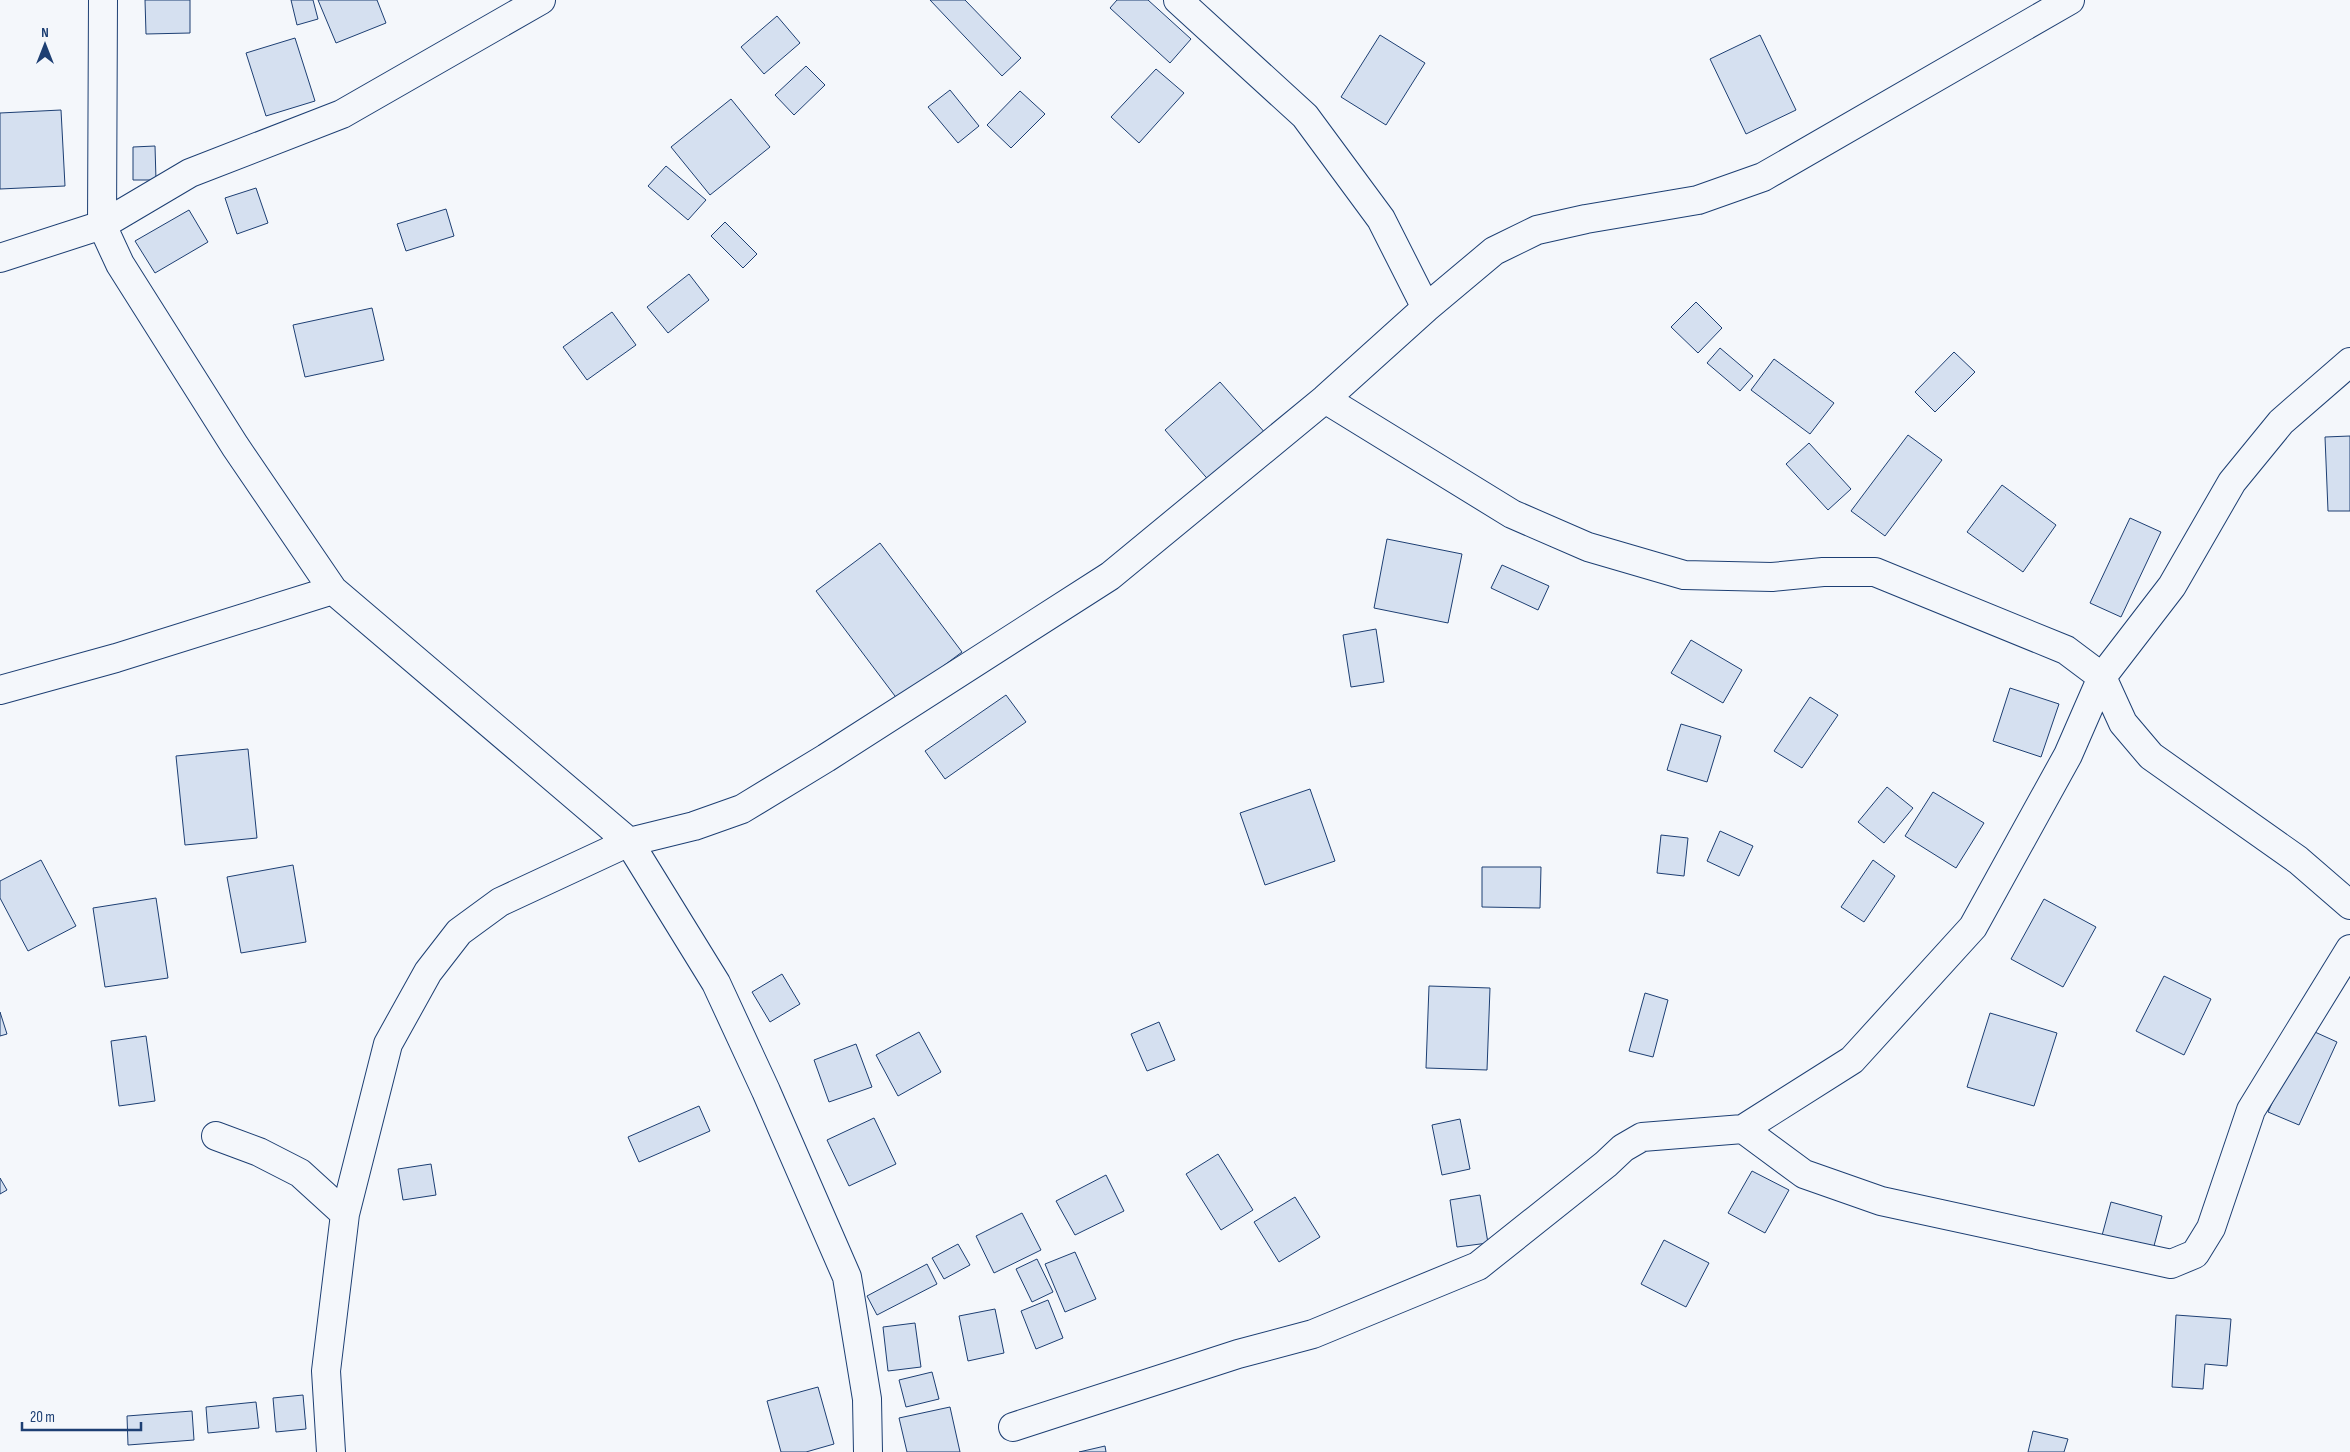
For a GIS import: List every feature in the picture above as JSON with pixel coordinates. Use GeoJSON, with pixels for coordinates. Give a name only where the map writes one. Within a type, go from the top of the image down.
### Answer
{"type":"FeatureCollection","features":[{"type":"Feature","properties":{"kind":"street"},"geometry":{"type":"LineString","coordinates":[[103,0],[102,225],[120,264],[224,429],[333,590],[629,842],[716,983],[766,1091],[847,1277],[867,1398],[868,1452]]}},
{"type":"Feature","properties":{"kind":"street"},"geometry":{"type":"LineString","coordinates":[[0,258],[102,225],[190,173],[342,114],[541,0]]}},
{"type":"Feature","properties":{"kind":"street"},"geometry":{"type":"LineString","coordinates":[[1178,0],[1305,116],[1381,219],[1426,308]]}},
{"type":"Feature","properties":{"kind":"street"},"geometry":{"type":"LineString","coordinates":[[331,1452],[326,1371],[345,1214],[388,1044],[428,972],[459,932],[500,902],[629,842],[694,826],[742,809],[826,758],[1110,576],[1325,399],[1426,308],[1494,251],[1537,230],[1586,219],[1698,200],[1763,177],[1813,150],[2070,0]]}},
{"type":"Feature","properties":{"kind":"street"},"geometry":{"type":"LineString","coordinates":[[1013,1427],[1238,1354],[1313,1334],[1478,1266],[1606,1164],[1622,1148],[1642,1137],[1743,1129],[1852,1060],[1973,928],[2068,755],[2102,676],[2172,586],[2232,482],[2281,422],[2350,362]]}},
{"type":"Feature","properties":{"kind":"street"},"geometry":{"type":"LineString","coordinates":[[1325,399],[1512,514],[1588,547],[1684,575],[1772,577],[1823,572],[1875,572],[2066,650],[2102,676],[2123,723],[2151,756],[2298,860],[2350,906]]}},
{"type":"Feature","properties":{"kind":"street"},"geometry":{"type":"LineString","coordinates":[[0,690],[116,658],[333,590]]}},
{"type":"Feature","properties":{"kind":"street"},"geometry":{"type":"LineString","coordinates":[[1743,1129],[1804,1174],[1881,1201],[2170,1264],[2196,1254],[2211,1228],[2251,1110],[2350,950]]}},
{"type":"Feature","properties":{"kind":"street"},"geometry":{"type":"LineString","coordinates":[[216,1136],[259,1152],[300,1172],[345,1214]]}},
{"type":"Feature","properties":{"kind":"building"},"geometry":{"type":"Polygon","coordinates":[[[145,0],[190,0],[190,33],[146,34],[145,0]]]}},
{"type":"Feature","properties":{"kind":"building"},"geometry":{"type":"Polygon","coordinates":[[[291,0],[313,0],[318,19],[297,25],[291,0]]]}},
{"type":"Feature","properties":{"kind":"building"},"geometry":{"type":"Polygon","coordinates":[[[318,0],[377,0],[386,23],[336,43],[318,0]]]}},
{"type":"Feature","properties":{"kind":"building"},"geometry":{"type":"Polygon","coordinates":[[[930,0],[965,0],[1021,58],[1002,76],[930,0]]]}},
{"type":"Feature","properties":{"kind":"building"},"geometry":{"type":"Polygon","coordinates":[[[1117,0],[1148,0],[1191,39],[1170,63],[1110,8],[1117,0]]]}},
{"type":"Feature","properties":{"kind":"building"},"geometry":{"type":"Polygon","coordinates":[[[777,16],[800,43],[764,74],[741,47],[777,16]]]}},
{"type":"Feature","properties":{"kind":"building"},"geometry":{"type":"Polygon","coordinates":[[[1380,35],[1425,63],[1386,125],[1341,97],[1380,35]]]}},
{"type":"Feature","properties":{"kind":"building"},"geometry":{"type":"Polygon","coordinates":[[[1760,35],[1796,110],[1746,134],[1710,59],[1760,35]]]}},
{"type":"Feature","properties":{"kind":"building"},"geometry":{"type":"Polygon","coordinates":[[[295,38],[315,101],[266,116],[246,53],[295,38]]]}},
{"type":"Feature","properties":{"kind":"building"},"geometry":{"type":"Polygon","coordinates":[[[806,66],[825,85],[794,115],[775,95],[806,66]]]}},
{"type":"Feature","properties":{"kind":"building"},"geometry":{"type":"Polygon","coordinates":[[[1156,69],[1184,93],[1139,143],[1111,117],[1156,69]]]}},
{"type":"Feature","properties":{"kind":"building"},"geometry":{"type":"Polygon","coordinates":[[[950,90],[979,126],[958,143],[928,107],[950,90]]]}},
{"type":"Feature","properties":{"kind":"building"},"geometry":{"type":"Polygon","coordinates":[[[1020,91],[1045,114],[1011,148],[987,125],[1020,91]]]}},
{"type":"Feature","properties":{"kind":"building"},"geometry":{"type":"Polygon","coordinates":[[[731,99],[770,147],[710,195],[671,147],[731,99]]]}},
{"type":"Feature","properties":{"kind":"building"},"geometry":{"type":"Polygon","coordinates":[[[61,110],[65,186],[0,189],[0,113],[61,110]]]}},
{"type":"Feature","properties":{"kind":"building"},"geometry":{"type":"Polygon","coordinates":[[[155,146],[156,180],[133,180],[133,147],[155,146]]]}},
{"type":"Feature","properties":{"kind":"building"},"geometry":{"type":"Polygon","coordinates":[[[666,166],[706,200],[688,220],[648,186],[666,166]]]}},
{"type":"Feature","properties":{"kind":"building"},"geometry":{"type":"Polygon","coordinates":[[[256,188],[268,223],[237,234],[225,198],[256,188]]]}},
{"type":"Feature","properties":{"kind":"building"},"geometry":{"type":"Polygon","coordinates":[[[446,209],[454,236],[406,251],[397,224],[446,209]]]}},
{"type":"Feature","properties":{"kind":"building"},"geometry":{"type":"Polygon","coordinates":[[[189,210],[208,242],[155,273],[135,241],[189,210]]]}},
{"type":"Feature","properties":{"kind":"building"},"geometry":{"type":"Polygon","coordinates":[[[725,222],[757,254],[743,268],[711,236],[725,222]]]}},
{"type":"Feature","properties":{"kind":"building"},"geometry":{"type":"Polygon","coordinates":[[[689,274],[709,300],[668,333],[647,307],[689,274]]]}},
{"type":"Feature","properties":{"kind":"building"},"geometry":{"type":"Polygon","coordinates":[[[1696,302],[1722,328],[1698,353],[1671,327],[1696,302]]]}},
{"type":"Feature","properties":{"kind":"building"},"geometry":{"type":"Polygon","coordinates":[[[372,308],[384,360],[305,377],[293,325],[372,308]]]}},
{"type":"Feature","properties":{"kind":"building"},"geometry":{"type":"Polygon","coordinates":[[[612,312],[636,345],[587,380],[563,347],[612,312]]]}},
{"type":"Feature","properties":{"kind":"building"},"geometry":{"type":"Polygon","coordinates":[[[1720,348],[1753,376],[1740,391],[1707,363],[1720,348]]]}},
{"type":"Feature","properties":{"kind":"building"},"geometry":{"type":"Polygon","coordinates":[[[1954,352],[1975,372],[1935,412],[1915,392],[1954,352]]]}},
{"type":"Feature","properties":{"kind":"building"},"geometry":{"type":"Polygon","coordinates":[[[1774,359],[1834,403],[1810,434],[1751,390],[1774,359]]]}},
{"type":"Feature","properties":{"kind":"building"},"geometry":{"type":"Polygon","coordinates":[[[1220,382],[1267,435],[1212,484],[1165,430],[1220,382]]]}},
{"type":"Feature","properties":{"kind":"building"},"geometry":{"type":"Polygon","coordinates":[[[1908,435],[1942,460],[1885,536],[1851,511],[1908,435]]]}},
{"type":"Feature","properties":{"kind":"building"},"geometry":{"type":"Polygon","coordinates":[[[2350,436],[2350,511],[2328,511],[2325,437],[2350,436]]]}},
{"type":"Feature","properties":{"kind":"building"},"geometry":{"type":"Polygon","coordinates":[[[1809,443],[1851,489],[1828,510],[1786,464],[1809,443]]]}},
{"type":"Feature","properties":{"kind":"building"},"geometry":{"type":"Polygon","coordinates":[[[2002,485],[2056,525],[2023,572],[1967,532],[2002,485]]]}},
{"type":"Feature","properties":{"kind":"building"},"geometry":{"type":"Polygon","coordinates":[[[2130,518],[2161,532],[2121,617],[2090,603],[2130,518]]]}},
{"type":"Feature","properties":{"kind":"building"},"geometry":{"type":"Polygon","coordinates":[[[1387,539],[1462,554],[1448,623],[1374,608],[1387,539]]]}},
{"type":"Feature","properties":{"kind":"building"},"geometry":{"type":"Polygon","coordinates":[[[880,543],[962,652],[898,700],[816,591],[880,543]]]}},
{"type":"Feature","properties":{"kind":"building"},"geometry":{"type":"Polygon","coordinates":[[[1502,565],[1549,586],[1538,610],[1491,588],[1502,565]]]}},
{"type":"Feature","properties":{"kind":"building"},"geometry":{"type":"Polygon","coordinates":[[[1376,629],[1384,682],[1351,687],[1343,635],[1376,629]]]}},
{"type":"Feature","properties":{"kind":"building"},"geometry":{"type":"Polygon","coordinates":[[[1691,640],[1742,670],[1723,703],[1671,673],[1691,640]]]}},
{"type":"Feature","properties":{"kind":"building"},"geometry":{"type":"Polygon","coordinates":[[[2010,688],[2059,704],[2041,757],[1993,741],[2010,688]]]}},
{"type":"Feature","properties":{"kind":"building"},"geometry":{"type":"Polygon","coordinates":[[[1006,695],[1026,722],[945,779],[925,751],[1006,695]]]}},
{"type":"Feature","properties":{"kind":"building"},"geometry":{"type":"Polygon","coordinates":[[[1810,697],[1838,715],[1802,768],[1774,751],[1810,697]]]}},
{"type":"Feature","properties":{"kind":"building"},"geometry":{"type":"Polygon","coordinates":[[[1681,724],[1721,736],[1707,782],[1667,770],[1681,724]]]}},
{"type":"Feature","properties":{"kind":"building"},"geometry":{"type":"Polygon","coordinates":[[[248,749],[257,838],[185,845],[176,756],[248,749]]]}},
{"type":"Feature","properties":{"kind":"building"},"geometry":{"type":"Polygon","coordinates":[[[1887,787],[1913,808],[1884,843],[1858,822],[1887,787]]]}},
{"type":"Feature","properties":{"kind":"building"},"geometry":{"type":"Polygon","coordinates":[[[1310,789],[1335,861],[1265,885],[1240,813],[1310,789]]]}},
{"type":"Feature","properties":{"kind":"building"},"geometry":{"type":"Polygon","coordinates":[[[1933,792],[1984,823],[1956,868],[1905,836],[1933,792]]]}},
{"type":"Feature","properties":{"kind":"building"},"geometry":{"type":"Polygon","coordinates":[[[1720,831],[1753,846],[1739,876],[1707,861],[1720,831]]]}},
{"type":"Feature","properties":{"kind":"building"},"geometry":{"type":"Polygon","coordinates":[[[1661,835],[1688,838],[1684,876],[1657,873],[1661,835]]]}},
{"type":"Feature","properties":{"kind":"building"},"geometry":{"type":"Polygon","coordinates":[[[41,860],[76,926],[28,951],[0,898],[0,881],[41,860]]]}},
{"type":"Feature","properties":{"kind":"building"},"geometry":{"type":"Polygon","coordinates":[[[1873,860],[1895,876],[1864,922],[1841,907],[1873,860]]]}},
{"type":"Feature","properties":{"kind":"building"},"geometry":{"type":"Polygon","coordinates":[[[293,865],[306,942],[241,953],[227,877],[293,865]]]}},
{"type":"Feature","properties":{"kind":"building"},"geometry":{"type":"Polygon","coordinates":[[[1482,867],[1541,867],[1540,908],[1482,907],[1482,867]]]}},
{"type":"Feature","properties":{"kind":"building"},"geometry":{"type":"Polygon","coordinates":[[[156,898],[168,978],[105,987],[93,908],[156,898]]]}},
{"type":"Feature","properties":{"kind":"building"},"geometry":{"type":"Polygon","coordinates":[[[2044,899],[2096,927],[2063,987],[2011,959],[2044,899]]]}},
{"type":"Feature","properties":{"kind":"building"},"geometry":{"type":"Polygon","coordinates":[[[782,974],[800,1004],[770,1022],[752,992],[782,974]]]}},
{"type":"Feature","properties":{"kind":"building"},"geometry":{"type":"Polygon","coordinates":[[[2164,976],[2211,999],[2184,1055],[2136,1031],[2164,976]]]}},
{"type":"Feature","properties":{"kind":"building"},"geometry":{"type":"Polygon","coordinates":[[[1429,986],[1490,988],[1487,1070],[1426,1068],[1429,986]]]}},
{"type":"Feature","properties":{"kind":"building"},"geometry":{"type":"Polygon","coordinates":[[[1645,993],[1668,1000],[1653,1057],[1629,1051],[1645,993]]]}},
{"type":"Feature","properties":{"kind":"building"},"geometry":{"type":"Polygon","coordinates":[[[0,1012],[7,1034],[0,1036],[0,1012]]]}},
{"type":"Feature","properties":{"kind":"building"},"geometry":{"type":"Polygon","coordinates":[[[1990,1013],[2057,1033],[2034,1106],[1967,1087],[1990,1013]]]}},
{"type":"Feature","properties":{"kind":"building"},"geometry":{"type":"Polygon","coordinates":[[[1159,1022],[1175,1060],[1147,1071],[1131,1034],[1159,1022]]]}},
{"type":"Feature","properties":{"kind":"building"},"geometry":{"type":"Polygon","coordinates":[[[2306,1028],[2337,1042],[2299,1125],[2268,1112],[2306,1028]]]}},
{"type":"Feature","properties":{"kind":"building"},"geometry":{"type":"Polygon","coordinates":[[[919,1032],[941,1072],[898,1096],[876,1055],[919,1032]]]}},
{"type":"Feature","properties":{"kind":"building"},"geometry":{"type":"Polygon","coordinates":[[[146,1036],[155,1101],[119,1106],[111,1041],[146,1036]]]}},
{"type":"Feature","properties":{"kind":"building"},"geometry":{"type":"Polygon","coordinates":[[[856,1044],[872,1087],[829,1102],[814,1060],[856,1044]]]}},
{"type":"Feature","properties":{"kind":"building"},"geometry":{"type":"Polygon","coordinates":[[[699,1106],[710,1131],[639,1162],[628,1137],[699,1106]]]}},
{"type":"Feature","properties":{"kind":"building"},"geometry":{"type":"Polygon","coordinates":[[[874,1118],[896,1164],[849,1186],[827,1140],[874,1118]]]}},
{"type":"Feature","properties":{"kind":"building"},"geometry":{"type":"Polygon","coordinates":[[[1460,1119],[1470,1169],[1442,1175],[1432,1125],[1460,1119]]]}},
{"type":"Feature","properties":{"kind":"building"},"geometry":{"type":"Polygon","coordinates":[[[1218,1154],[1253,1210],[1221,1230],[1186,1174],[1218,1154]]]}},
{"type":"Feature","properties":{"kind":"building"},"geometry":{"type":"Polygon","coordinates":[[[431,1164],[436,1195],[403,1200],[398,1169],[431,1164]]]}},
{"type":"Feature","properties":{"kind":"building"},"geometry":{"type":"Polygon","coordinates":[[[1752,1171],[1789,1190],[1765,1233],[1728,1213],[1752,1171]]]}},
{"type":"Feature","properties":{"kind":"building"},"geometry":{"type":"Polygon","coordinates":[[[1106,1175],[1124,1211],[1075,1235],[1056,1201],[1106,1175]]]}},
{"type":"Feature","properties":{"kind":"building"},"geometry":{"type":"Polygon","coordinates":[[[0,1178],[7,1190],[0,1194],[0,1178]]]}},
{"type":"Feature","properties":{"kind":"building"},"geometry":{"type":"Polygon","coordinates":[[[1480,1195],[1488,1243],[1457,1247],[1450,1200],[1480,1195]]]}},
{"type":"Feature","properties":{"kind":"building"},"geometry":{"type":"Polygon","coordinates":[[[1295,1197],[1320,1237],[1279,1262],[1254,1222],[1295,1197]]]}},
{"type":"Feature","properties":{"kind":"building"},"geometry":{"type":"Polygon","coordinates":[[[2111,1202],[2162,1216],[2151,1257],[2100,1243],[2111,1202]]]}},
{"type":"Feature","properties":{"kind":"building"},"geometry":{"type":"Polygon","coordinates":[[[1022,1213],[1041,1250],[994,1273],[976,1236],[1022,1213]]]}},
{"type":"Feature","properties":{"kind":"building"},"geometry":{"type":"Polygon","coordinates":[[[1664,1240],[1709,1263],[1686,1307],[1641,1284],[1664,1240]]]}},
{"type":"Feature","properties":{"kind":"building"},"geometry":{"type":"Polygon","coordinates":[[[958,1244],[970,1265],[944,1279],[932,1258],[958,1244]]]}},
{"type":"Feature","properties":{"kind":"building"},"geometry":{"type":"Polygon","coordinates":[[[1075,1252],[1096,1299],[1065,1312],[1045,1264],[1075,1252]]]}},
{"type":"Feature","properties":{"kind":"building"},"geometry":{"type":"Polygon","coordinates":[[[1037,1259],[1053,1292],[1032,1302],[1016,1269],[1037,1259]]]}},
{"type":"Feature","properties":{"kind":"building"},"geometry":{"type":"Polygon","coordinates":[[[927,1264],[937,1284],[877,1315],[867,1296],[927,1264]]]}},
{"type":"Feature","properties":{"kind":"building"},"geometry":{"type":"Polygon","coordinates":[[[1048,1300],[1063,1338],[1036,1349],[1021,1311],[1048,1300]]]}},
{"type":"Feature","properties":{"kind":"building"},"geometry":{"type":"Polygon","coordinates":[[[995,1309],[1004,1353],[968,1361],[959,1316],[995,1309]]]}},
{"type":"Feature","properties":{"kind":"building"},"geometry":{"type":"Polygon","coordinates":[[[2176,1315],[2231,1319],[2227,1366],[2205,1364],[2203,1389],[2172,1387],[2176,1315]]]}},
{"type":"Feature","properties":{"kind":"building"},"geometry":{"type":"Polygon","coordinates":[[[915,1323],[921,1367],[888,1371],[883,1327],[915,1323]]]}},
{"type":"Feature","properties":{"kind":"building"},"geometry":{"type":"Polygon","coordinates":[[[932,1372],[939,1399],[906,1407],[899,1380],[932,1372]]]}},
{"type":"Feature","properties":{"kind":"building"},"geometry":{"type":"Polygon","coordinates":[[[818,1387],[834,1444],[806,1452],[781,1452],[767,1401],[818,1387]]]}},
{"type":"Feature","properties":{"kind":"building"},"geometry":{"type":"Polygon","coordinates":[[[303,1395],[306,1429],[276,1432],[273,1398],[303,1395]]]}},
{"type":"Feature","properties":{"kind":"building"},"geometry":{"type":"Polygon","coordinates":[[[256,1402],[259,1428],[208,1433],[206,1407],[256,1402]]]}},
{"type":"Feature","properties":{"kind":"building"},"geometry":{"type":"Polygon","coordinates":[[[950,1407],[960,1452],[907,1452],[899,1418],[950,1407]]]}},
{"type":"Feature","properties":{"kind":"building"},"geometry":{"type":"Polygon","coordinates":[[[192,1411],[194,1440],[128,1445],[127,1416],[192,1411]]]}},
{"type":"Feature","properties":{"kind":"building"},"geometry":{"type":"Polygon","coordinates":[[[2033,1431],[2068,1439],[2064,1452],[2028,1452],[2033,1431]]]}},
{"type":"Feature","properties":{"kind":"building"},"geometry":{"type":"Polygon","coordinates":[[[1105,1446],[1106,1452],[1079,1452],[1105,1446]]]}}]}
